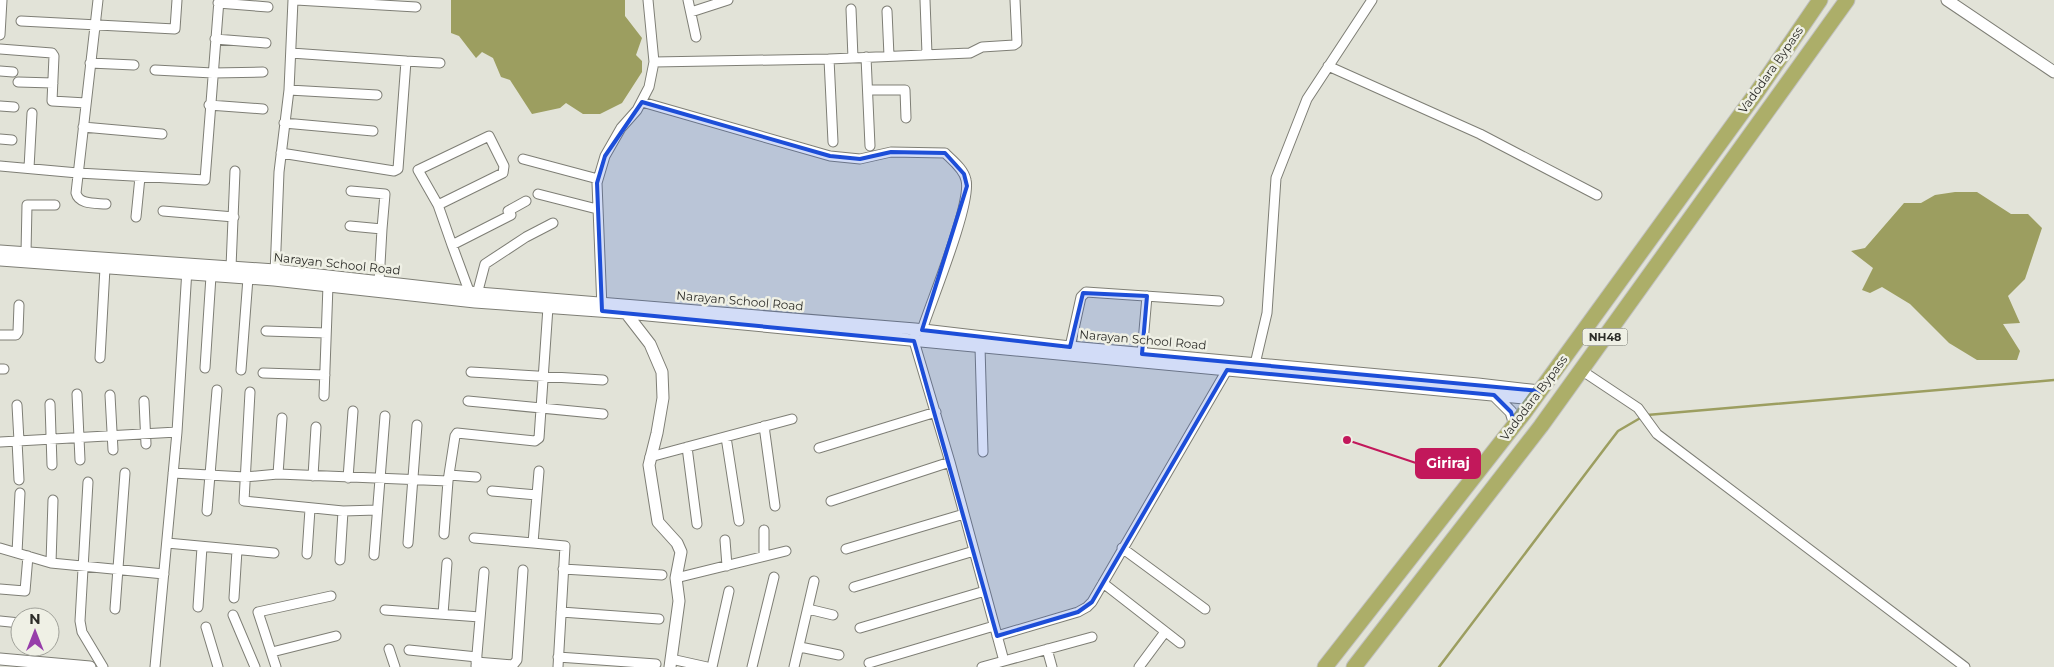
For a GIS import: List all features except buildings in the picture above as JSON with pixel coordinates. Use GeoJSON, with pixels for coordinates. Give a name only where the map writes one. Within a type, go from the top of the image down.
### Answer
{"type":"FeatureCollection","features":[{"type":"Feature","properties":{"kind":"highway","name":"Vadodara Bypass"},"geometry":{"type":"LineString","coordinates":[[1325,667],[1515,425],[1757,92],[1820,0]]}},
{"type":"Feature","properties":{"kind":"highway","name":"Vadodara Bypass"},"geometry":{"type":"LineString","coordinates":[[1354,667],[1541,426],[1847,0]]}},
{"type":"Feature","properties":{"kind":"street"},"geometry":{"type":"LineString","coordinates":[[0,35],[2,0]]}},
{"type":"Feature","properties":{"kind":"street"},"geometry":{"type":"LineString","coordinates":[[98,0],[76,193],[79,200],[106,204]]}},
{"type":"Feature","properties":{"kind":"street"},"geometry":{"type":"LineString","coordinates":[[21,21],[175,29],[177,0]]}},
{"type":"Feature","properties":{"kind":"street"},"geometry":{"type":"LineString","coordinates":[[274,275],[281,154],[289,90],[295,0],[416,7]]}},
{"type":"Feature","properties":{"kind":"street"},"geometry":{"type":"LineString","coordinates":[[602,307],[597,209],[598,179],[609,149],[621,128],[638,110],[649,87],[654,62],[648,0]]}},
{"type":"Feature","properties":{"kind":"street"},"geometry":{"type":"LineString","coordinates":[[688,0],[696,37]]}},
{"type":"Feature","properties":{"kind":"street"},"geometry":{"type":"LineString","coordinates":[[690,12],[728,0]]}},
{"type":"Feature","properties":{"kind":"street"},"geometry":{"type":"LineString","coordinates":[[924,0],[927,54]]}},
{"type":"Feature","properties":{"kind":"street"},"geometry":{"type":"LineString","coordinates":[[654,62],[853,58],[970,52],[982,47],[1016,45],[1015,0]]}},
{"type":"Feature","properties":{"kind":"street"},"geometry":{"type":"LineString","coordinates":[[1255,364],[1267,313],[1276,178],[1307,99],[1372,0]]}},
{"type":"Feature","properties":{"kind":"street"},"geometry":{"type":"LineString","coordinates":[[1946,0],[2054,72]]}},
{"type":"Feature","properties":{"kind":"street"},"geometry":{"type":"LineString","coordinates":[[0,166],[78,173],[205,180],[219,2],[268,7]]}},
{"type":"Feature","properties":{"kind":"street"},"geometry":{"type":"LineString","coordinates":[[851,9],[853,58]]}},
{"type":"Feature","properties":{"kind":"street"},"geometry":{"type":"LineString","coordinates":[[887,11],[889,56]]}},
{"type":"Feature","properties":{"kind":"street"},"geometry":{"type":"LineString","coordinates":[[215,39],[266,42]]}},
{"type":"Feature","properties":{"kind":"street"},"geometry":{"type":"LineString","coordinates":[[0,49],[52,53],[54,56],[53,101],[86,104]]}},
{"type":"Feature","properties":{"kind":"street"},"geometry":{"type":"LineString","coordinates":[[292,53],[440,62]]}},
{"type":"Feature","properties":{"kind":"street"},"geometry":{"type":"LineString","coordinates":[[866,57],[870,146]]}},
{"type":"Feature","properties":{"kind":"street"},"geometry":{"type":"LineString","coordinates":[[829,59],[833,142]]}},
{"type":"Feature","properties":{"kind":"street"},"geometry":{"type":"LineString","coordinates":[[281,154],[396,171],[398,169],[406,60]]}},
{"type":"Feature","properties":{"kind":"street"},"geometry":{"type":"LineString","coordinates":[[90,63],[134,65]]}},
{"type":"Feature","properties":{"kind":"street"},"geometry":{"type":"LineString","coordinates":[[1328,66],[1480,134],[1597,194]]}},
{"type":"Feature","properties":{"kind":"street"},"geometry":{"type":"LineString","coordinates":[[155,70],[213,74],[262,72]]}},
{"type":"Feature","properties":{"kind":"street"},"geometry":{"type":"LineString","coordinates":[[0,72],[13,72]]}},
{"type":"Feature","properties":{"kind":"street"},"geometry":{"type":"LineString","coordinates":[[18,82],[53,83]]}},
{"type":"Feature","properties":{"kind":"street"},"geometry":{"type":"LineString","coordinates":[[289,90],[377,95]]}},
{"type":"Feature","properties":{"kind":"street"},"geometry":{"type":"LineString","coordinates":[[868,90],[905,90],[906,118]]}},
{"type":"Feature","properties":{"kind":"street"},"geometry":{"type":"LineString","coordinates":[[642,102],[830,156],[860,158],[891,152],[945,153],[964,174],[967,186],[963,206],[949,252],[917,333],[936,412],[1004,661]]}},
{"type":"Feature","properties":{"kind":"street"},"geometry":{"type":"LineString","coordinates":[[210,105],[263,109]]}},
{"type":"Feature","properties":{"kind":"street"},"geometry":{"type":"LineString","coordinates":[[0,106],[14,107]]}},
{"type":"Feature","properties":{"kind":"street"},"geometry":{"type":"LineString","coordinates":[[28,168],[32,113]]}},
{"type":"Feature","properties":{"kind":"street"},"geometry":{"type":"LineString","coordinates":[[284,124],[373,131]]}},
{"type":"Feature","properties":{"kind":"street"},"geometry":{"type":"LineString","coordinates":[[83,127],[162,134]]}},
{"type":"Feature","properties":{"kind":"street"},"geometry":{"type":"LineString","coordinates":[[438,205],[503,174],[504,166],[489,136],[418,170],[438,205],[474,295]]}},
{"type":"Feature","properties":{"kind":"street"},"geometry":{"type":"LineString","coordinates":[[0,139],[12,140]]}},
{"type":"Feature","properties":{"kind":"street"},"geometry":{"type":"LineString","coordinates":[[523,159],[598,179]]}},
{"type":"Feature","properties":{"kind":"street"},"geometry":{"type":"LineString","coordinates":[[231,267],[235,171]]}},
{"type":"Feature","properties":{"kind":"street"},"geometry":{"type":"LineString","coordinates":[[136,216],[140,177]]}},
{"type":"Feature","properties":{"kind":"street"},"geometry":{"type":"LineString","coordinates":[[351,191],[385,194],[379,282]]}},
{"type":"Feature","properties":{"kind":"street"},"geometry":{"type":"LineString","coordinates":[[538,194],[597,209]]}},
{"type":"Feature","properties":{"kind":"street"},"geometry":{"type":"LineString","coordinates":[[452,244],[511,215],[508,211],[526,202]]}},
{"type":"Feature","properties":{"kind":"street"},"geometry":{"type":"LineString","coordinates":[[26,253],[27,205],[55,205]]}},
{"type":"Feature","properties":{"kind":"street"},"geometry":{"type":"LineString","coordinates":[[162,211],[234,217]]}},
{"type":"Feature","properties":{"kind":"street"},"geometry":{"type":"LineString","coordinates":[[474,295],[485,264],[526,237],[553,223]]}},
{"type":"Feature","properties":{"kind":"street"},"geometry":{"type":"LineString","coordinates":[[350,226],[382,229]]}},
{"type":"Feature","properties":{"kind":"street","name":"Narayan School Road"},"geometry":{"type":"LineString","coordinates":[[0,251],[187,269],[231,267],[274,275],[379,282],[474,295],[1478,384],[1537,395]]}},
{"type":"Feature","properties":{"kind":"street"},"geometry":{"type":"LineString","coordinates":[[0,260],[105,268],[187,269],[211,276],[248,278],[274,275],[328,284],[474,295],[548,307],[602,307],[626,313],[917,333],[980,347],[1494,395],[1537,395]]}},
{"type":"Feature","properties":{"kind":"street"},"geometry":{"type":"LineString","coordinates":[[100,358],[105,268]]}},
{"type":"Feature","properties":{"kind":"street"},"geometry":{"type":"LineString","coordinates":[[155,667],[177,432],[187,269]]}},
{"type":"Feature","properties":{"kind":"street"},"geometry":{"type":"LineString","coordinates":[[205,368],[211,276]]}},
{"type":"Feature","properties":{"kind":"street"},"geometry":{"type":"LineString","coordinates":[[241,370],[248,278]]}},
{"type":"Feature","properties":{"kind":"street"},"geometry":{"type":"LineString","coordinates":[[324,396],[328,284]]}},
{"type":"Feature","properties":{"kind":"street"},"geometry":{"type":"LineString","coordinates":[[1070,347],[1083,293],[1219,301]]}},
{"type":"Feature","properties":{"kind":"street"},"geometry":{"type":"LineString","coordinates":[[1142,354],[1147,296]]}},
{"type":"Feature","properties":{"kind":"street"},"geometry":{"type":"LineString","coordinates":[[0,335],[16,335],[20,305]]}},
{"type":"Feature","properties":{"kind":"street"},"geometry":{"type":"LineString","coordinates":[[444,534],[449,478],[456,434],[535,441],[539,438],[548,307]]}},
{"type":"Feature","properties":{"kind":"street"},"geometry":{"type":"LineString","coordinates":[[626,313],[650,344],[662,372],[663,398],[649,465],[657,519],[660,525],[678,543],[681,552],[676,578],[679,601],[670,663],[707,667]]}},
{"type":"Feature","properties":{"kind":"street"},"geometry":{"type":"LineString","coordinates":[[266,331],[326,333]]}},
{"type":"Feature","properties":{"kind":"street"},"geometry":{"type":"LineString","coordinates":[[980,347],[983,452]]}},
{"type":"Feature","properties":{"kind":"street"},"geometry":{"type":"LineString","coordinates":[[997,636],[1087,608],[1227,370]]}},
{"type":"Feature","properties":{"kind":"street"},"geometry":{"type":"LineString","coordinates":[[1582,370],[1639,410],[1658,434],[1965,667]]}},
{"type":"Feature","properties":{"kind":"street"},"geometry":{"type":"LineString","coordinates":[[263,372],[325,375]]}},
{"type":"Feature","properties":{"kind":"street"},"geometry":{"type":"LineString","coordinates":[[471,372],[603,380]]}},
{"type":"Feature","properties":{"kind":"street"},"geometry":{"type":"LineString","coordinates":[[207,511],[216,390]]}},
{"type":"Feature","properties":{"kind":"street"},"geometry":{"type":"LineString","coordinates":[[250,392],[244,501],[310,509],[343,511],[377,510]]}},
{"type":"Feature","properties":{"kind":"street"},"geometry":{"type":"LineString","coordinates":[[77,394],[80,460]]}},
{"type":"Feature","properties":{"kind":"street"},"geometry":{"type":"LineString","coordinates":[[110,395],[113,450]]}},
{"type":"Feature","properties":{"kind":"street"},"geometry":{"type":"LineString","coordinates":[[1494,395],[1511,412],[1515,425]]}},
{"type":"Feature","properties":{"kind":"street"},"geometry":{"type":"LineString","coordinates":[[144,401],[146,444]]}},
{"type":"Feature","properties":{"kind":"street"},"geometry":{"type":"LineString","coordinates":[[468,401],[603,414]]}},
{"type":"Feature","properties":{"kind":"street"},"geometry":{"type":"LineString","coordinates":[[50,404],[52,465]]}},
{"type":"Feature","properties":{"kind":"street"},"geometry":{"type":"LineString","coordinates":[[17,406],[19,480]]}},
{"type":"Feature","properties":{"kind":"street"},"geometry":{"type":"LineString","coordinates":[[348,478],[353,411]]}},
{"type":"Feature","properties":{"kind":"street"},"geometry":{"type":"LineString","coordinates":[[819,448],[936,412]]}},
{"type":"Feature","properties":{"kind":"street"},"geometry":{"type":"LineString","coordinates":[[374,555],[385,416]]}},
{"type":"Feature","properties":{"kind":"street"},"geometry":{"type":"LineString","coordinates":[[278,474],[282,418]]}},
{"type":"Feature","properties":{"kind":"street"},"geometry":{"type":"LineString","coordinates":[[650,457],[792,418]]}},
{"type":"Feature","properties":{"kind":"street"},"geometry":{"type":"LineString","coordinates":[[408,543],[417,425]]}},
{"type":"Feature","properties":{"kind":"street"},"geometry":{"type":"LineString","coordinates":[[764,426],[775,506]]}},
{"type":"Feature","properties":{"kind":"street"},"geometry":{"type":"LineString","coordinates":[[313,476],[316,427]]}},
{"type":"Feature","properties":{"kind":"street"},"geometry":{"type":"LineString","coordinates":[[0,442],[177,432]]}},
{"type":"Feature","properties":{"kind":"street"},"geometry":{"type":"LineString","coordinates":[[726,437],[739,521]]}},
{"type":"Feature","properties":{"kind":"street"},"geometry":{"type":"LineString","coordinates":[[687,447],[698,524]]}},
{"type":"Feature","properties":{"kind":"street"},"geometry":{"type":"LineString","coordinates":[[831,501],[950,462]]}},
{"type":"Feature","properties":{"kind":"street"},"geometry":{"type":"LineString","coordinates":[[533,543],[539,471]]}},
{"type":"Feature","properties":{"kind":"street"},"geometry":{"type":"LineString","coordinates":[[115,609],[125,473]]}},
{"type":"Feature","properties":{"kind":"street"},"geometry":{"type":"LineString","coordinates":[[173,473],[245,476],[278,474],[413,479],[476,477]]}},
{"type":"Feature","properties":{"kind":"street"},"geometry":{"type":"LineString","coordinates":[[88,482],[80,625],[103,667]]}},
{"type":"Feature","properties":{"kind":"street"},"geometry":{"type":"LineString","coordinates":[[492,491],[537,495]]}},
{"type":"Feature","properties":{"kind":"street"},"geometry":{"type":"LineString","coordinates":[[17,553],[20,493]]}},
{"type":"Feature","properties":{"kind":"street"},"geometry":{"type":"LineString","coordinates":[[51,563],[53,500]]}},
{"type":"Feature","properties":{"kind":"street"},"geometry":{"type":"LineString","coordinates":[[307,554],[310,509]]}},
{"type":"Feature","properties":{"kind":"street"},"geometry":{"type":"LineString","coordinates":[[340,560],[343,511]]}},
{"type":"Feature","properties":{"kind":"street"},"geometry":{"type":"LineString","coordinates":[[846,549],[964,514]]}},
{"type":"Feature","properties":{"kind":"street"},"geometry":{"type":"LineString","coordinates":[[764,530],[764,556]]}},
{"type":"Feature","properties":{"kind":"street"},"geometry":{"type":"LineString","coordinates":[[474,538],[564,546],[558,667]]}},
{"type":"Feature","properties":{"kind":"street"},"geometry":{"type":"LineString","coordinates":[[725,540],[727,566]]}},
{"type":"Feature","properties":{"kind":"street"},"geometry":{"type":"LineString","coordinates":[[167,543],[274,553]]}},
{"type":"Feature","properties":{"kind":"street"},"geometry":{"type":"LineString","coordinates":[[198,607],[202,547]]}},
{"type":"Feature","properties":{"kind":"street"},"geometry":{"type":"LineString","coordinates":[[0,548],[51,563],[164,574]]}},
{"type":"Feature","properties":{"kind":"street"},"geometry":{"type":"LineString","coordinates":[[1122,548],[1205,609]]}},
{"type":"Feature","properties":{"kind":"street"},"geometry":{"type":"LineString","coordinates":[[234,598],[237,550]]}},
{"type":"Feature","properties":{"kind":"street"},"geometry":{"type":"LineString","coordinates":[[676,578],[786,551]]}},
{"type":"Feature","properties":{"kind":"street"},"geometry":{"type":"LineString","coordinates":[[854,587],[974,551]]}},
{"type":"Feature","properties":{"kind":"street"},"geometry":{"type":"LineString","coordinates":[[0,590],[25,591],[28,556]]}},
{"type":"Feature","properties":{"kind":"street"},"geometry":{"type":"LineString","coordinates":[[443,614],[447,563]]}},
{"type":"Feature","properties":{"kind":"street"},"geometry":{"type":"LineString","coordinates":[[563,569],[662,575]]}},
{"type":"Feature","properties":{"kind":"street"},"geometry":{"type":"LineString","coordinates":[[409,650],[476,662],[513,665],[517,660],[523,570]]}},
{"type":"Feature","properties":{"kind":"street"},"geometry":{"type":"LineString","coordinates":[[476,662],[484,572]]}},
{"type":"Feature","properties":{"kind":"street"},"geometry":{"type":"LineString","coordinates":[[752,667],[774,577]]}},
{"type":"Feature","properties":{"kind":"street"},"geometry":{"type":"LineString","coordinates":[[794,667],[814,581]]}},
{"type":"Feature","properties":{"kind":"street"},"geometry":{"type":"LineString","coordinates":[[1103,583],[1180,643]]}},
{"type":"Feature","properties":{"kind":"street"},"geometry":{"type":"LineString","coordinates":[[712,667],[729,591]]}},
{"type":"Feature","properties":{"kind":"street"},"geometry":{"type":"LineString","coordinates":[[860,628],[985,591]]}},
{"type":"Feature","properties":{"kind":"street"},"geometry":{"type":"LineString","coordinates":[[276,667],[258,612],[331,596]]}},
{"type":"Feature","properties":{"kind":"street"},"geometry":{"type":"LineString","coordinates":[[808,609],[834,615]]}},
{"type":"Feature","properties":{"kind":"street"},"geometry":{"type":"LineString","coordinates":[[385,610],[480,617]]}},
{"type":"Feature","properties":{"kind":"street"},"geometry":{"type":"LineString","coordinates":[[561,612],[659,619]]}},
{"type":"Feature","properties":{"kind":"street"},"geometry":{"type":"LineString","coordinates":[[233,615],[256,667]]}},
{"type":"Feature","properties":{"kind":"street"},"geometry":{"type":"LineString","coordinates":[[869,663],[994,626]]}},
{"type":"Feature","properties":{"kind":"street"},"geometry":{"type":"LineString","coordinates":[[206,627],[218,667]]}},
{"type":"Feature","properties":{"kind":"street"},"geometry":{"type":"LineString","coordinates":[[1139,667],[1165,632]]}},
{"type":"Feature","properties":{"kind":"street"},"geometry":{"type":"LineString","coordinates":[[272,652],[336,636]]}},
{"type":"Feature","properties":{"kind":"street"},"geometry":{"type":"LineString","coordinates":[[982,667],[1092,637]]}},
{"type":"Feature","properties":{"kind":"street"},"geometry":{"type":"LineString","coordinates":[[800,647],[839,655]]}},
{"type":"Feature","properties":{"kind":"street"},"geometry":{"type":"LineString","coordinates":[[388,649],[396,667]]}},
{"type":"Feature","properties":{"kind":"street"},"geometry":{"type":"LineString","coordinates":[[1047,649],[1052,667]]}},
{"type":"Feature","properties":{"kind":"street"},"geometry":{"type":"LineString","coordinates":[[558,657],[656,664]]}},
{"type":"Feature","properties":{"kind":"street"},"geometry":{"type":"LineString","coordinates":[[0,659],[90,667]]}},
{"type":"Feature","properties":{"kind":"highlighted area"},"geometry":{"type":"Polygon","coordinates":[[[642,102],[830,156],[860,159],[891,152],[945,153],[964,174],[967,186],[922,330],[1070,347],[1083,293],[1147,296],[1142,354],[1540,391],[1515,425],[1511,412],[1494,395],[1227,370],[1092,602],[1078,612],[997,636],[914,341],[602,311],[597,183],[605,156],[642,102]]]}},
{"type":"Feature","properties":{"kind":"shaded area"},"geometry":{"type":"Polygon","coordinates":[[[451,0],[625,0],[625,16],[642,38],[636,55],[642,61],[642,72],[622,103],[600,114],[583,114],[566,103],[560,108],[532,114],[510,80],[501,77],[493,58],[482,52],[476,58],[459,36],[451,33],[451,0]]]}},
{"type":"Feature","properties":{"kind":"shaded area"},"geometry":{"type":"Polygon","coordinates":[[[1955,192],[1977,192],[2011,214],[2028,214],[2042,228],[2025,279],[2008,296],[2020,323],[2003,324],[2020,351],[2017,360],[1977,360],[1949,343],[1910,304],[1882,287],[1870,293],[1862,290],[1873,268],[1851,251],[1865,248],[1904,203],[1921,203],[1935,195],[1955,192]]]}},
{"type":"Feature","properties":{"kind":"waterway"},"geometry":{"type":"LineString","coordinates":[[1647,415],[2054,380]]}},
{"type":"Feature","properties":{"kind":"waterway"},"geometry":{"type":"LineString","coordinates":[[1439,667],[1618,431],[1642,417]]}},
{"type":"Feature","properties":{"kind":"place","name":"Giriraj"},"geometry":{"type":"Point","coordinates":[1347,440]}}]}
